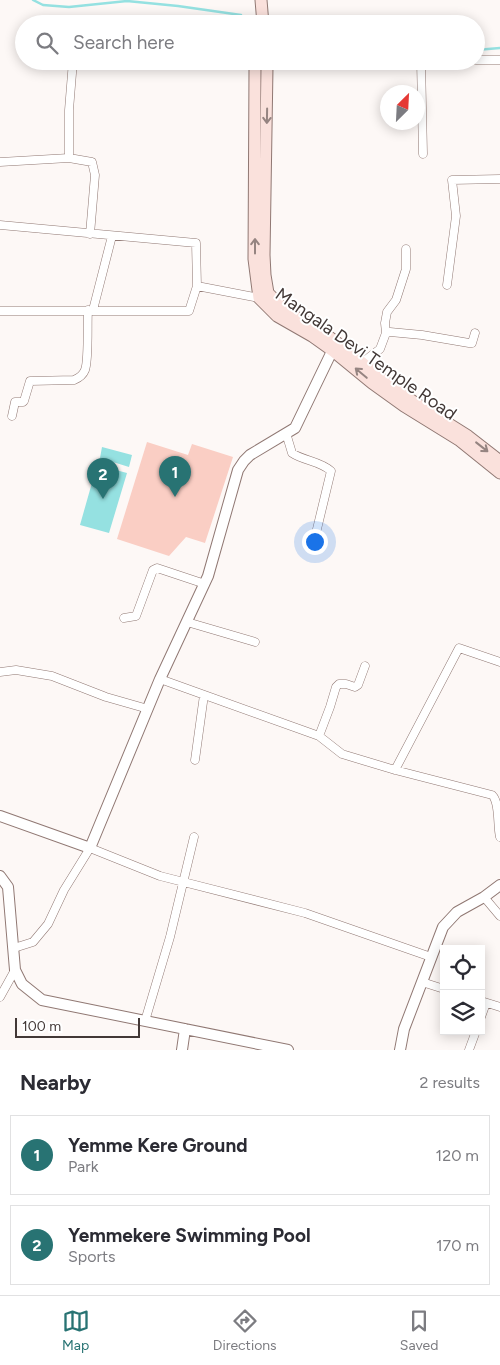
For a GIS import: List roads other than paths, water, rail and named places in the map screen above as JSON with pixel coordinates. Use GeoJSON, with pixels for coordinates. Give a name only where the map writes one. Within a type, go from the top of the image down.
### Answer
{"type":"FeatureCollection","features":[{"type":"Feature","properties":{"kind":"main road"},"geometry":{"type":"LineString","coordinates":[[260,0],[262,15]]}},
{"type":"Feature","properties":{"kind":"main road","name":"Mangala Devi Temple Road"},"geometry":{"type":"LineString","coordinates":[[255,70],[254,259],[263,296],[277,316],[363,362],[414,402],[468,436],[500,461]]}},
{"type":"Feature","properties":{"kind":"main road","name":"Mangala Devi Temple Road"},"geometry":{"type":"LineString","coordinates":[[263,296],[265,275],[267,70]]}},
{"type":"Feature","properties":{"kind":"main road","name":"Mangala Devi Temple Road"},"geometry":{"type":"LineString","coordinates":[[335,346],[372,383],[458,440],[500,473]]}},
{"type":"Feature","properties":{"kind":"street"},"geometry":{"type":"LineString","coordinates":[[485,60],[500,60]]}},
{"type":"Feature","properties":{"kind":"street"},"geometry":{"type":"LineString","coordinates":[[69,158],[69,110],[72,70]]}},
{"type":"Feature","properties":{"kind":"street"},"geometry":{"type":"LineString","coordinates":[[421,70],[423,154]]}},
{"type":"Feature","properties":{"kind":"street"},"geometry":{"type":"LineString","coordinates":[[0,162],[69,158],[92,162],[95,175],[90,234]]}},
{"type":"Feature","properties":{"kind":"street"},"geometry":{"type":"LineString","coordinates":[[447,285],[456,216],[452,180],[500,179]]}},
{"type":"Feature","properties":{"kind":"street"},"geometry":{"type":"LineString","coordinates":[[0,225],[196,244],[197,286],[189,310],[90,310],[0,313]]}},
{"type":"Feature","properties":{"kind":"street"},"geometry":{"type":"LineString","coordinates":[[12,416],[15,402],[24,401],[30,381],[74,380],[82,374],[86,364],[90,310],[112,236]]}},
{"type":"Feature","properties":{"kind":"street"},"geometry":{"type":"LineString","coordinates":[[363,362],[380,349],[386,333],[387,312],[396,300],[406,269],[406,249]]}},
{"type":"Feature","properties":{"kind":"street"},"geometry":{"type":"LineString","coordinates":[[197,286],[263,296]]}},
{"type":"Feature","properties":{"kind":"street"},"geometry":{"type":"LineString","coordinates":[[386,333],[422,335],[472,343],[475,333]]}},
{"type":"Feature","properties":{"kind":"street"},"geometry":{"type":"LineString","coordinates":[[14,948],[33,942],[48,924],[64,890],[90,848],[160,679],[205,584],[238,470],[250,456],[295,428],[335,346]]}},
{"type":"Feature","properties":{"kind":"street"},"geometry":{"type":"LineString","coordinates":[[286,433],[292,453],[298,457],[323,465],[331,471],[317,529]]}},
{"type":"Feature","properties":{"kind":"street"},"geometry":{"type":"LineString","coordinates":[[124,618],[136,616],[153,570],[157,568],[205,584]]}},
{"type":"Feature","properties":{"kind":"street"},"geometry":{"type":"LineString","coordinates":[[187,622],[255,642]]}},
{"type":"Feature","properties":{"kind":"street"},"geometry":{"type":"LineString","coordinates":[[395,770],[459,648],[500,662]]}},
{"type":"Feature","properties":{"kind":"street"},"geometry":{"type":"LineString","coordinates":[[319,736],[336,687],[339,684],[355,687],[358,685],[365,666]]}},
{"type":"Feature","properties":{"kind":"street"},"geometry":{"type":"LineString","coordinates":[[0,672],[16,670],[52,676],[106,697],[148,709]]}},
{"type":"Feature","properties":{"kind":"street"},"geometry":{"type":"LineString","coordinates":[[160,679],[319,736],[342,754],[395,770],[492,794],[496,797],[500,837]]}},
{"type":"Feature","properties":{"kind":"street"},"geometry":{"type":"LineString","coordinates":[[195,760],[204,695]]}},
{"type":"Feature","properties":{"kind":"street"},"geometry":{"type":"LineString","coordinates":[[0,816],[90,848],[160,876],[305,913],[431,957]]}},
{"type":"Feature","properties":{"kind":"street"},"geometry":{"type":"LineString","coordinates":[[145,1021],[170,937],[194,837]]}},
{"type":"Feature","properties":{"kind":"street"},"geometry":{"type":"LineString","coordinates":[[0,876],[8,887],[15,970],[22,984],[42,1000],[288,1050]]}},
{"type":"Feature","properties":{"kind":"street"},"geometry":{"type":"LineString","coordinates":[[400,1050],[404,1029],[443,927],[457,912],[484,897],[500,885]]}},
{"type":"Feature","properties":{"kind":"street"},"geometry":{"type":"LineString","coordinates":[[484,897],[500,916]]}},
{"type":"Feature","properties":{"kind":"street"},"geometry":{"type":"LineString","coordinates":[[0,997],[15,970]]}},
{"type":"Feature","properties":{"kind":"street"},"geometry":{"type":"LineString","coordinates":[[422,982],[440,988]]}},
{"type":"Feature","properties":{"kind":"street"},"geometry":{"type":"LineString","coordinates":[[485,1002],[500,1007]]}},
{"type":"Feature","properties":{"kind":"street"},"geometry":{"type":"LineString","coordinates":[[182,1050],[185,1029]]}},
{"type":"Feature","properties":{"kind":"street"},"geometry":{"type":"LineString","coordinates":[[469,1050],[475,1035]]}},
{"type":"Feature","properties":{"kind":"water"},"geometry":{"type":"Polygon","coordinates":[[[102,447],[132,455],[129,467],[100,458],[102,447]]]}},
{"type":"Feature","properties":{"kind":"water"},"geometry":{"type":"Polygon","coordinates":[[[97,465],[127,473],[109,533],[80,525],[97,465]]]}},
{"type":"Feature","properties":{"kind":"waterway"},"geometry":{"type":"LineString","coordinates":[[33,0],[43,5],[69,7],[127,1],[241,15]]}},
{"type":"Feature","properties":{"kind":"waterway"},"geometry":{"type":"LineString","coordinates":[[485,49],[500,48]]}},
{"type":"Feature","properties":{"kind":"place","name":"Yemme Kere Ground"},"geometry":{"type":"Point","coordinates":[175,497]}},
{"type":"Feature","properties":{"kind":"place","name":"Yemmekere Swimming Pool"},"geometry":{"type":"Point","coordinates":[103,499]}}]}
